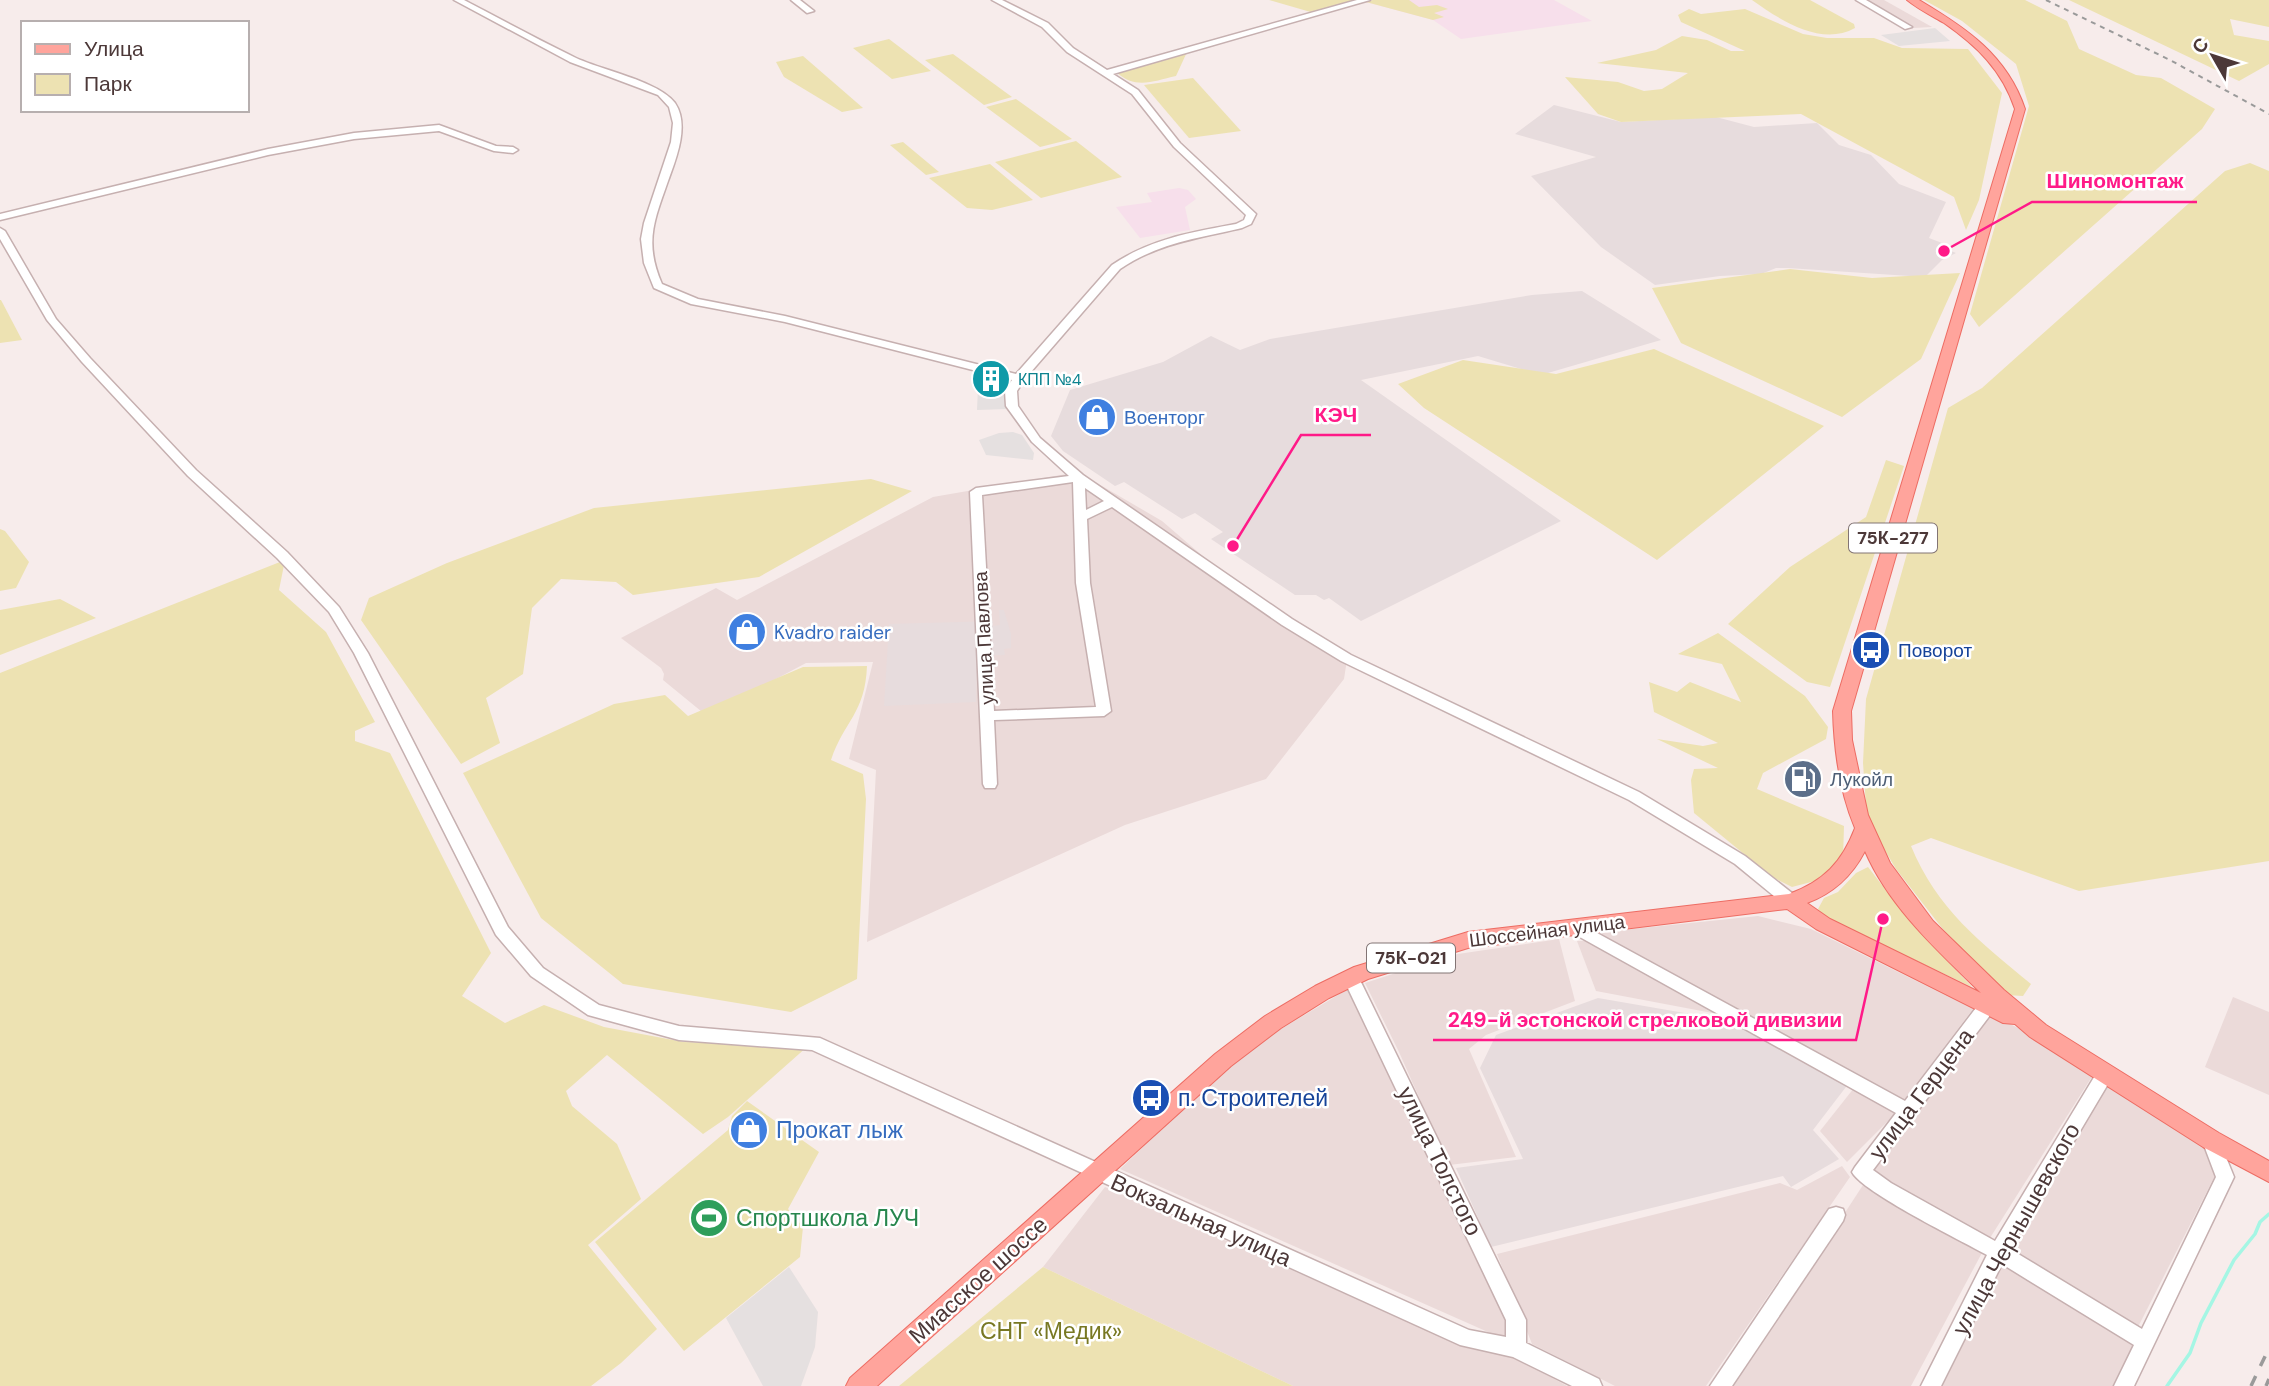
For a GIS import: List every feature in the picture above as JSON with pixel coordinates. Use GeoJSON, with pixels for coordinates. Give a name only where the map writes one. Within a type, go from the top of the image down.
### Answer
{"type":"FeatureCollection","features":[{"type":"Feature","properties":{"kind":"main road","name":"75К-277"},"geometry":{"type":"LineString","coordinates":[[1865,827],[1859,815],[1843,740],[1842,712],[2020,109],[2016,90],[1998,64],[1974,38],[1912,0]]}},
{"type":"Feature","properties":{"kind":"main road","name":"Шоссейная улица"},"geometry":{"type":"LineString","coordinates":[[1097,1173],[1233,1052],[1273,1022],[1351,978],[1468,940],[1791,901],[1823,888],[1844,872],[1865,827]]}},
{"type":"Feature","properties":{"kind":"main road"},"geometry":{"type":"LineString","coordinates":[[1865,827],[1881,866],[1926,926],[1997,996],[2038,1031]]}},
{"type":"Feature","properties":{"kind":"main road"},"geometry":{"type":"LineString","coordinates":[[1791,901],[1823,924],[2038,1031],[2211,1140],[2269,1172]]}},
{"type":"Feature","properties":{"kind":"main road","name":"Миасское шоссе"},"geometry":{"type":"LineString","coordinates":[[859,1386],[1097,1173]]}},
{"type":"Feature","properties":{"kind":"street"},"geometry":{"type":"LineString","coordinates":[[458,0],[573,60],[661,93],[671,100],[676,111],[670,167],[655,199],[646,238],[648,265],[658,286],[695,302],[785,319],[1019,378]]}},
{"type":"Feature","properties":{"kind":"street"},"geometry":{"type":"LineString","coordinates":[[795,0],[810,11]]}},
{"type":"Feature","properties":{"kind":"street"},"geometry":{"type":"LineString","coordinates":[[996,0],[1045,25],[1070,50],[1135,92],[1177,145],[1251,214],[1248,222],[1239,226],[1156,243],[1135,252],[1116,267],[1019,378],[1010,396],[1017,416],[1036,440],[1079,478],[1287,622],[1346,658],[1634,796],[1740,860],[1791,901]]}},
{"type":"Feature","properties":{"kind":"street"},"geometry":{"type":"LineString","coordinates":[[1106,73],[1366,0]]}},
{"type":"Feature","properties":{"kind":"street"},"geometry":{"type":"LineString","coordinates":[[1860,0],[1908,27]]}},
{"type":"Feature","properties":{"kind":"street"},"geometry":{"type":"LineString","coordinates":[[0,217],[268,152],[354,136],[439,128],[451,130],[502,151],[513,150]]}},
{"type":"Feature","properties":{"kind":"street","name":"Вокзальная улица"},"geometry":{"type":"LineString","coordinates":[[0,231],[52,320],[103,380],[192,473],[282,555],[334,610],[361,653],[502,931],[537,972],[594,1010],[679,1033],[814,1043],[1467,1339],[1516,1348],[1592,1386]]}},
{"type":"Feature","properties":{"kind":"street"},"geometry":{"type":"LineString","coordinates":[[988,716],[1104,711],[1083,583],[1079,478]]}},
{"type":"Feature","properties":{"kind":"street","name":"улица Павлова"},"geometry":{"type":"LineString","coordinates":[[990,784],[976,492],[1079,478]]}},
{"type":"Feature","properties":{"kind":"street"},"geometry":{"type":"LineString","coordinates":[[1079,518],[1113,502]]}},
{"type":"Feature","properties":{"kind":"street"},"geometry":{"type":"LineString","coordinates":[[1575,927],[1908,1111]]}},
{"type":"Feature","properties":{"kind":"street","name":"улица Толстого"},"geometry":{"type":"LineString","coordinates":[[1351,978],[1516,1320],[1516,1348]]}},
{"type":"Feature","properties":{"kind":"street","name":"улица Герцена"},"geometry":{"type":"LineString","coordinates":[[1988,1005],[1861,1172],[1871,1181],[1998,1252]]}},
{"type":"Feature","properties":{"kind":"street","name":"улица Чернышевского"},"geometry":{"type":"LineString","coordinates":[[1931,1386],[1998,1252],[2105,1074]]}},
{"type":"Feature","properties":{"kind":"street"},"geometry":{"type":"LineString","coordinates":[[2124,1386],[2225,1177],[2211,1140]]}},
{"type":"Feature","properties":{"kind":"street"},"geometry":{"type":"LineString","coordinates":[[1720,1386],[1836,1214]]}},
{"type":"Feature","properties":{"kind":"street"},"geometry":{"type":"LineString","coordinates":[[1998,1252],[2146,1342]]}},
{"type":"Feature","properties":{"kind":"shaded area"},"geometry":{"type":"Polygon","coordinates":[[[1554,0],[1592,21],[1461,39],[1433,20],[1366,2],[1554,0]]]}},
{"type":"Feature","properties":{"kind":"shaded area"},"geometry":{"type":"Polygon","coordinates":[[[1863,0],[1884,0],[1932,27],[1914,28],[1863,0]]]}},
{"type":"Feature","properties":{"kind":"shaded area"},"geometry":{"type":"Polygon","coordinates":[[[1935,28],[1950,41],[1899,46],[1881,35],[1935,28]]]}},
{"type":"Feature","properties":{"kind":"shaded area"},"geometry":{"type":"Polygon","coordinates":[[[1554,105],[1621,122],[1716,117],[1754,127],[1817,123],[1839,145],[1871,155],[1899,184],[1946,202],[1929,238],[1942,243],[1939,246],[1956,253],[1942,260],[1925,277],[1776,268],[1761,274],[1720,276],[1655,285],[1601,247],[1531,176],[1596,157],[1515,134],[1554,105]]]}},
{"type":"Feature","properties":{"kind":"shaded area"},"geometry":{"type":"Polygon","coordinates":[[[1179,188],[1188,190],[1196,199],[1185,207],[1190,230],[1140,238],[1116,207],[1152,202],[1147,193],[1179,188]]]}},
{"type":"Feature","properties":{"kind":"shaded area"},"geometry":{"type":"Polygon","coordinates":[[[1582,291],[1661,340],[1541,375],[1478,356],[1361,380],[1561,521],[1361,621],[1329,598],[1324,600],[1316,595],[1295,595],[1211,539],[1223,532],[1195,513],[1182,519],[1124,482],[1115,486],[1063,451],[1051,436],[1070,390],[1163,362],[1211,336],[1240,350],[1270,339],[1532,295],[1582,291]]]}},
{"type":"Feature","properties":{"kind":"shaded area"},"geometry":{"type":"Polygon","coordinates":[[[978,388],[1007,390],[1008,409],[977,410],[978,388]]]}},
{"type":"Feature","properties":{"kind":"shaded area"},"geometry":{"type":"Polygon","coordinates":[[[1013,432],[1022,435],[1034,453],[1033,460],[986,455],[979,440],[999,433],[1013,432]]]}},
{"type":"Feature","properties":{"kind":"shaded area"},"geometry":{"type":"Polygon","coordinates":[[[1078,472],[1162,521],[1226,576],[1348,653],[1344,679],[1266,779],[1125,825],[867,942],[876,770],[849,759],[873,662],[806,663],[707,716],[663,680],[661,668],[621,638],[716,588],[737,600],[933,497],[1078,472]]]}},
{"type":"Feature","properties":{"kind":"shaded area"},"geometry":{"type":"Polygon","coordinates":[[[999,610],[1004,610],[1011,634],[1011,648],[1004,649],[1005,655],[977,656],[976,702],[884,706],[889,624],[993,621],[993,626],[1000,625],[999,610]]]}},
{"type":"Feature","properties":{"kind":"shaded area"},"geometry":{"type":"Polygon","coordinates":[[[1758,916],[1811,929],[1973,1009],[1904,1100],[1594,933],[1758,916]]]}},
{"type":"Feature","properties":{"kind":"shaded area"},"geometry":{"type":"Polygon","coordinates":[[[1559,939],[1575,1001],[1486,1035],[1469,1049],[1516,1157],[1449,1165],[1365,983],[1451,955],[1559,939]]]}},
{"type":"Feature","properties":{"kind":"shaded area"},"geometry":{"type":"Polygon","coordinates":[[[1577,941],[1589,941],[1723,1015],[1596,991],[1577,941]]]}},
{"type":"Feature","properties":{"kind":"shaded area"},"geometry":{"type":"Polygon","coordinates":[[[1348,989],[1507,1321],[1506,1340],[1120,1169],[1244,1051],[1348,989]]]}},
{"type":"Feature","properties":{"kind":"shaded area"},"geometry":{"type":"Polygon","coordinates":[[[2233,997],[2269,1012],[2269,1095],[2205,1067],[2233,997]]]}},
{"type":"Feature","properties":{"kind":"shaded area"},"geometry":{"type":"Polygon","coordinates":[[[1598,998],[1731,1021],[1849,1083],[1813,1130],[1839,1159],[1791,1187],[1783,1176],[1491,1247],[1456,1168],[1523,1159],[1480,1068],[1496,1035],[1598,998]]]}},
{"type":"Feature","properties":{"kind":"shaded area"},"geometry":{"type":"Polygon","coordinates":[[[1990,1014],[2034,1036],[2093,1075],[1990,1238],[1864,1168],[1990,1014]]]}},
{"type":"Feature","properties":{"kind":"shaded area"},"geometry":{"type":"Polygon","coordinates":[[[2108,1086],[2225,1156],[2138,1327],[2007,1252],[2108,1086]]]}},
{"type":"Feature","properties":{"kind":"shaded area"},"geometry":{"type":"Polygon","coordinates":[[[1854,1088],[1898,1111],[1847,1162],[1820,1131],[1854,1088]]]}},
{"type":"Feature","properties":{"kind":"shaded area"},"geometry":{"type":"Polygon","coordinates":[[[1842,1166],[1850,1177],[1706,1386],[1615,1386],[1532,1344],[1497,1254],[1780,1183],[1797,1190],[1842,1166]]]}},
{"type":"Feature","properties":{"kind":"shaded area"},"geometry":{"type":"Polygon","coordinates":[[[1863,1185],[1984,1249],[1911,1386],[1732,1386],[1863,1185]]]}},
{"type":"Feature","properties":{"kind":"shaded area"},"geometry":{"type":"Polygon","coordinates":[[[1105,1187],[1460,1345],[1511,1355],[1567,1386],[1293,1386],[1043,1267],[1105,1187]]]}},
{"type":"Feature","properties":{"kind":"shaded area"},"geometry":{"type":"Polygon","coordinates":[[[2003,1262],[2136,1343],[2113,1386],[1940,1386],[2003,1262]]]}},
{"type":"Feature","properties":{"kind":"shaded area"},"geometry":{"type":"Polygon","coordinates":[[[789,1267],[818,1312],[815,1347],[801,1386],[763,1386],[726,1318],[789,1267]]]}},
{"type":"Feature","properties":{"kind":"green space"},"geometry":{"type":"Polygon","coordinates":[[[1269,0],[1361,0],[1314,13],[1269,0]]]}},
{"type":"Feature","properties":{"kind":"green space"},"geometry":{"type":"Polygon","coordinates":[[[1409,0],[1419,7],[1437,5],[1448,9],[1434,13],[1444,17],[1433,20],[1366,2],[1409,0]]]}},
{"type":"Feature","properties":{"kind":"green space"},"geometry":{"type":"Polygon","coordinates":[[[1752,0],[1810,0],[1854,24],[1855,28],[1842,33],[1815,33],[1788,23],[1752,0]]]}},
{"type":"Feature","properties":{"kind":"green space"},"geometry":{"type":"Polygon","coordinates":[[[1924,0],[2025,0],[2067,21],[2079,49],[2136,75],[2161,78],[2215,109],[2202,129],[1979,327],[1970,314],[2029,106],[2016,64],[1962,21],[1924,0]]]}},
{"type":"Feature","properties":{"kind":"green space"},"geometry":{"type":"Polygon","coordinates":[[[2069,0],[2269,0],[2269,27],[2230,19],[2234,35],[2269,41],[2269,64],[2239,81],[2069,0]]]}},
{"type":"Feature","properties":{"kind":"green space"},"geometry":{"type":"Polygon","coordinates":[[[1689,9],[1701,14],[1745,9],[1803,34],[1827,38],[1874,38],[1902,48],[1968,49],[2002,93],[1979,200],[1966,230],[1954,197],[1801,114],[1621,122],[1598,114],[1565,77],[1618,82],[1644,91],[1662,89],[1688,73],[1597,63],[1656,50],[1682,36],[1707,40],[1731,51],[1745,51],[1681,22],[1678,15],[1689,9]]]}},
{"type":"Feature","properties":{"kind":"green space"},"geometry":{"type":"Polygon","coordinates":[[[889,39],[931,71],[892,79],[853,48],[889,39]]]}},
{"type":"Feature","properties":{"kind":"green space"},"geometry":{"type":"Polygon","coordinates":[[[1187,52],[1176,76],[1145,83],[1123,78],[1116,72],[1187,52]]]}},
{"type":"Feature","properties":{"kind":"green space"},"geometry":{"type":"Polygon","coordinates":[[[953,54],[1012,97],[984,105],[925,60],[953,54]]]}},
{"type":"Feature","properties":{"kind":"green space"},"geometry":{"type":"Polygon","coordinates":[[[803,56],[863,108],[842,112],[784,77],[776,62],[803,56]]]}},
{"type":"Feature","properties":{"kind":"green space"},"geometry":{"type":"Polygon","coordinates":[[[1193,78],[1241,131],[1189,138],[1144,85],[1193,78]]]}},
{"type":"Feature","properties":{"kind":"green space"},"geometry":{"type":"Polygon","coordinates":[[[1016,99],[1072,139],[1040,147],[986,107],[1016,99]]]}},
{"type":"Feature","properties":{"kind":"green space"},"geometry":{"type":"Polygon","coordinates":[[[1076,141],[1122,177],[1041,198],[995,162],[1076,141]]]}},
{"type":"Feature","properties":{"kind":"green space"},"geometry":{"type":"Polygon","coordinates":[[[903,142],[939,172],[926,175],[890,145],[903,142]]]}},
{"type":"Feature","properties":{"kind":"green space"},"geometry":{"type":"Polygon","coordinates":[[[2250,163],[2269,171],[2269,861],[2079,891],[1931,838],[1911,846],[1947,906],[1994,954],[2031,984],[2023,996],[2006,995],[1942,928],[1896,869],[1867,820],[1863,763],[1866,699],[1948,408],[1982,388],[2225,171],[2250,163]]]}},
{"type":"Feature","properties":{"kind":"green space"},"geometry":{"type":"Polygon","coordinates":[[[990,164],[1033,200],[992,210],[967,208],[929,178],[990,164]]]}},
{"type":"Feature","properties":{"kind":"green space"},"geometry":{"type":"Polygon","coordinates":[[[1790,269],[1872,278],[1960,273],[1921,359],[1842,417],[1681,343],[1652,288],[1790,269]]]}},
{"type":"Feature","properties":{"kind":"green space"},"geometry":{"type":"Polygon","coordinates":[[[1,300],[22,340],[0,343],[1,300]]]}},
{"type":"Feature","properties":{"kind":"green space"},"geometry":{"type":"Polygon","coordinates":[[[1654,349],[1824,426],[1657,560],[1424,408],[1398,384],[1463,360],[1556,374],[1654,349]]]}},
{"type":"Feature","properties":{"kind":"green space"},"geometry":{"type":"Polygon","coordinates":[[[1886,460],[1904,466],[1830,687],[1807,682],[1728,624],[1790,567],[1866,517],[1886,460]]]}},
{"type":"Feature","properties":{"kind":"green space"},"geometry":{"type":"Polygon","coordinates":[[[871,479],[912,491],[759,577],[633,595],[616,582],[561,579],[532,608],[523,674],[486,698],[500,743],[461,764],[361,620],[369,598],[447,563],[594,508],[871,479]]]}},
{"type":"Feature","properties":{"kind":"green space"},"geometry":{"type":"Polygon","coordinates":[[[0,529],[5,531],[29,562],[16,588],[0,591],[0,529]]]}},
{"type":"Feature","properties":{"kind":"green space"},"geometry":{"type":"Polygon","coordinates":[[[285,560],[279,590],[326,632],[375,722],[355,731],[355,741],[390,753],[491,953],[462,996],[505,1023],[544,1005],[604,1027],[684,1042],[808,1046],[728,1117],[703,1134],[607,1055],[566,1091],[572,1106],[617,1144],[641,1199],[588,1245],[657,1329],[621,1363],[591,1386],[0,1386],[0,673],[285,560]]]}},
{"type":"Feature","properties":{"kind":"green space"},"geometry":{"type":"Polygon","coordinates":[[[60,599],[96,618],[0,655],[0,610],[60,599]]]}},
{"type":"Feature","properties":{"kind":"green space"},"geometry":{"type":"Polygon","coordinates":[[[1718,633],[1805,696],[1828,727],[1826,739],[1763,773],[1757,789],[1844,826],[1843,859],[1815,881],[1792,887],[1772,877],[1694,813],[1691,780],[1694,769],[1718,768],[1657,739],[1703,746],[1718,743],[1654,712],[1649,682],[1677,692],[1690,682],[1741,702],[1722,664],[1678,654],[1718,633]]]}},
{"type":"Feature","properties":{"kind":"green space"},"geometry":{"type":"Polygon","coordinates":[[[867,666],[858,707],[831,760],[863,774],[866,799],[857,979],[791,1012],[623,984],[541,918],[463,773],[614,704],[665,695],[688,716],[803,667],[867,666]]]}},
{"type":"Feature","properties":{"kind":"green space"},"geometry":{"type":"Polygon","coordinates":[[[1868,867],[1912,924],[1972,987],[1826,918],[1818,909],[1824,898],[1838,892],[1856,873],[1868,867]]]}},
{"type":"Feature","properties":{"kind":"green space","name":"Спортшкола ЛУЧ"},"geometry":{"type":"Polygon","coordinates":[[[747,1101],[819,1152],[788,1209],[803,1227],[800,1257],[684,1351],[595,1242],[728,1130],[732,1116],[747,1101]]]}},
{"type":"Feature","properties":{"kind":"green space","name":"СНТ «Медик»"},"geometry":{"type":"Polygon","coordinates":[[[1043,1267],[1293,1386],[899,1386],[1043,1267]]]}},
{"type":"Feature","properties":{"kind":"waterway"},"geometry":{"type":"LineString","coordinates":[[2167,1386],[2190,1353],[2201,1323],[2234,1260],[2255,1234],[2260,1222],[2269,1214]]}},
{"type":"Feature","properties":{"kind":"railway"},"geometry":{"type":"LineString","coordinates":[[2046,0],[2170,60],[2269,114]]}},
{"type":"Feature","properties":{"kind":"railway"},"geometry":{"type":"LineString","coordinates":[[2251,1386],[2269,1348]]}},
{"type":"Feature","properties":{"kind":"railway"},"geometry":{"type":"LineString","coordinates":[[2266,1386],[2269,1379]]}},
{"type":"Feature","properties":{"kind":"place","name":"Шиномонтаж"},"geometry":{"type":"Point","coordinates":[1944,251]}},
{"type":"Feature","properties":{"kind":"place","name":"КПП №4"},"geometry":{"type":"Point","coordinates":[991,379]}},
{"type":"Feature","properties":{"kind":"place","name":"Военторг"},"geometry":{"type":"Point","coordinates":[1097,417]}},
{"type":"Feature","properties":{"kind":"place","name":"КЭЧ"},"geometry":{"type":"Point","coordinates":[1233,546]}},
{"type":"Feature","properties":{"kind":"place","name":"Kvadro raider"},"geometry":{"type":"Point","coordinates":[747,632]}},
{"type":"Feature","properties":{"kind":"place","name":"Поворот"},"geometry":{"type":"Point","coordinates":[1871,650]}},
{"type":"Feature","properties":{"kind":"place","name":"Лукойл"},"geometry":{"type":"Point","coordinates":[1803,779]}},
{"type":"Feature","properties":{"kind":"place","name":"249-й эстонской стрелковой дивизии"},"geometry":{"type":"Point","coordinates":[1883,919]}},
{"type":"Feature","properties":{"kind":"place","name":"п. Строителей"},"geometry":{"type":"Point","coordinates":[1151,1098]}},
{"type":"Feature","properties":{"kind":"place","name":"Прокат лыж"},"geometry":{"type":"Point","coordinates":[749,1130]}},
{"type":"Feature","properties":{"kind":"place","name":"Спортшкола ЛУЧ"},"geometry":{"type":"Point","coordinates":[709,1218]}}]}
